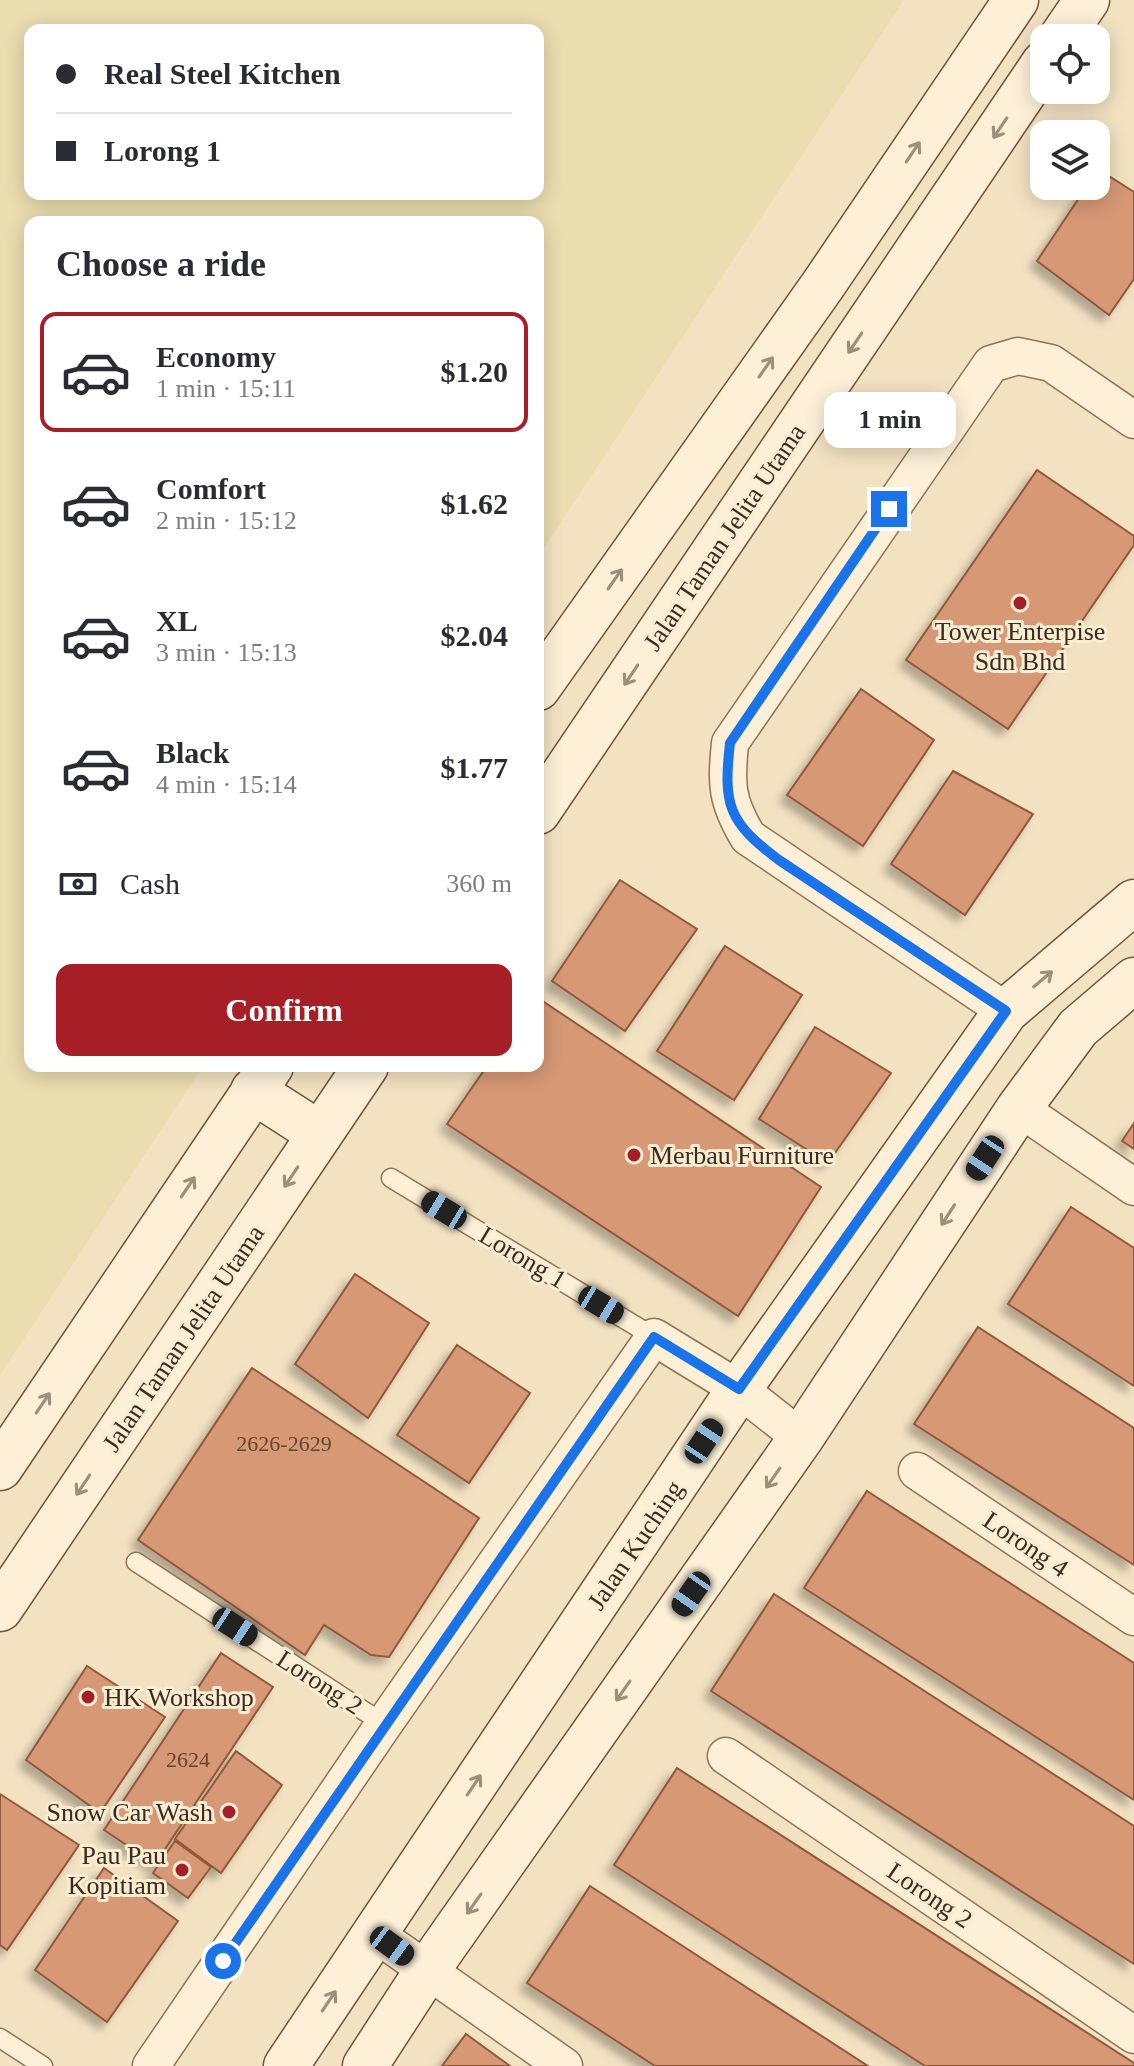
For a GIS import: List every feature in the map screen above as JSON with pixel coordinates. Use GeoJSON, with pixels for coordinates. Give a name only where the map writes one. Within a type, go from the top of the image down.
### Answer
{"type":"FeatureCollection","features":[{"type":"Feature","properties":{"kind":"street"},"geometry":{"type":"LineString","coordinates":[[544,680],[823,285],[1016,0]]}},
{"type":"Feature","properties":{"kind":"street"},"geometry":{"type":"LineString","coordinates":[[1071,24],[1087,0]]}},
{"type":"Feature","properties":{"kind":"street","name":"Jalan Taman Jelita Utama"},"geometry":{"type":"LineString","coordinates":[[544,803],[1030,84]]}},
{"type":"Feature","properties":{"kind":"street"},"geometry":{"type":"LineString","coordinates":[[1006,1011],[748,837],[730,807],[726,780],[730,743],[991,364],[1018,356],[1051,363],[1134,420]]}},
{"type":"Feature","properties":{"kind":"street","name":"Jalan Kuching"},"geometry":{"type":"LineString","coordinates":[[286,2066],[739,1389],[1006,1011],[1134,902]]}},
{"type":"Feature","properties":{"kind":"street"},"geometry":{"type":"LineString","coordinates":[[365,2066],[426,1972],[801,1438],[1019,1108],[1078,1028],[1134,980]]}},
{"type":"Feature","properties":{"kind":"street","name":"Jalan Taman Jelita Utama"},"geometry":{"type":"LineString","coordinates":[[0,1609],[362,1072]]}},
{"type":"Feature","properties":{"kind":"street"},"geometry":{"type":"LineString","coordinates":[[0,1468],[262,1078],[320,1134]]}},
{"type":"Feature","properties":{"kind":"street"},"geometry":{"type":"LineString","coordinates":[[1019,1108],[1134,1187]]}},
{"type":"Feature","properties":{"kind":"street"},"geometry":{"type":"LineString","coordinates":[[151,2066],[384,1724],[654,1337],[739,1389],[801,1438]]}},
{"type":"Feature","properties":{"kind":"street","name":"Lorong 4"},"geometry":{"type":"LineString","coordinates":[[917,1471],[1134,1617]]}},
{"type":"Feature","properties":{"kind":"street","name":"Lorong 2"},"geometry":{"type":"LineString","coordinates":[[726,1756],[1134,2035]]}},
{"type":"Feature","properties":{"kind":"street"},"geometry":{"type":"LineString","coordinates":[[374,1933],[564,2066]]}},
{"type":"Feature","properties":{"kind":"lane","name":"Lorong 1"},"geometry":{"type":"LineString","coordinates":[[391,1178],[654,1337]]}},
{"type":"Feature","properties":{"kind":"lane","name":"Lorong 2"},"geometry":{"type":"LineString","coordinates":[[136,1562],[384,1724]]}},
{"type":"Feature","properties":{"kind":"lane"},"geometry":{"type":"LineString","coordinates":[[0,2038],[43,2066]]}},
{"type":"Feature","properties":{"kind":"shaded area"},"geometry":{"type":"Polygon","coordinates":[[[0,0],[904,0],[544,548],[544,216],[24,216],[24,1072],[199,1072],[0,1375],[0,0]]]}},
{"type":"Feature","properties":{"kind":"building"},"geometry":{"type":"Polygon","coordinates":[[[1110,177],[1134,192],[1134,279],[1109,315],[1037,261],[1078,200],[1110,200],[1110,177]]]}},
{"type":"Feature","properties":{"kind":"building","name":"Tower Enterpise Sdn Bhd"},"geometry":{"type":"Polygon","coordinates":[[[1037,470],[1134,536],[1134,545],[1008,729],[906,660],[1037,470]]]}},
{"type":"Feature","properties":{"kind":"building"},"geometry":{"type":"Polygon","coordinates":[[[861,689],[934,740],[863,846],[787,795],[861,689]]]}},
{"type":"Feature","properties":{"kind":"building"},"geometry":{"type":"Polygon","coordinates":[[[953,771],[1033,814],[965,915],[891,864],[953,771]]]}},
{"type":"Feature","properties":{"kind":"building"},"geometry":{"type":"Polygon","coordinates":[[[620,880],[697,929],[625,1031],[552,981],[620,880]]]}},
{"type":"Feature","properties":{"kind":"building"},"geometry":{"type":"Polygon","coordinates":[[[725,946],[802,995],[734,1100],[657,1051],[725,946]]]}},
{"type":"Feature","properties":{"kind":"building","name":"Merbau Furniture"},"geometry":{"type":"Polygon","coordinates":[[[544,1002],[821,1187],[738,1316],[447,1124],[483,1072],[544,1072],[544,1002]]]}},
{"type":"Feature","properties":{"kind":"building"},"geometry":{"type":"Polygon","coordinates":[[[815,1027],[891,1073],[828,1163],[759,1119],[815,1027]]]}},
{"type":"Feature","properties":{"kind":"building"},"geometry":{"type":"Polygon","coordinates":[[[1134,1123],[1134,1149],[1122,1141],[1134,1123]]]}},
{"type":"Feature","properties":{"kind":"building"},"geometry":{"type":"Polygon","coordinates":[[[1071,1207],[1134,1248],[1134,1386],[1008,1304],[1071,1207]]]}},
{"type":"Feature","properties":{"kind":"building"},"geometry":{"type":"Polygon","coordinates":[[[355,1274],[429,1323],[368,1418],[295,1364],[355,1274]]]}},
{"type":"Feature","properties":{"kind":"building"},"geometry":{"type":"Polygon","coordinates":[[[978,1327],[1134,1428],[1134,1565],[914,1424],[978,1327]]]}},
{"type":"Feature","properties":{"kind":"building"},"geometry":{"type":"Polygon","coordinates":[[[457,1345],[530,1393],[469,1483],[397,1435],[457,1345]]]}},
{"type":"Feature","properties":{"kind":"building"},"geometry":{"type":"Polygon","coordinates":[[[252,1368],[479,1518],[389,1657],[371,1655],[324,1625],[305,1655],[138,1540],[252,1368]]]}},
{"type":"Feature","properties":{"kind":"building"},"geometry":{"type":"Polygon","coordinates":[[[867,1491],[1134,1663],[1134,1800],[804,1588],[867,1491]]]}},
{"type":"Feature","properties":{"kind":"building"},"geometry":{"type":"Polygon","coordinates":[[[774,1594],[1134,1826],[1134,1964],[711,1691],[774,1594]]]}},
{"type":"Feature","properties":{"kind":"building"},"geometry":{"type":"Polygon","coordinates":[[[221,1653],[273,1687],[155,1864],[104,1830],[221,1653]]]}},
{"type":"Feature","properties":{"kind":"building"},"geometry":{"type":"Polygon","coordinates":[[[87,1666],[165,1717],[100,1813],[26,1760],[87,1666]]]}},
{"type":"Feature","properties":{"kind":"building","name":"Snow Car Wash"},"geometry":{"type":"Polygon","coordinates":[[[236,1751],[282,1785],[221,1873],[175,1839],[236,1751]]]}},
{"type":"Feature","properties":{"kind":"building"},"geometry":{"type":"Polygon","coordinates":[[[677,1768],[1134,2063],[1134,2066],[925,2066],[614,1865],[677,1768]]]}},
{"type":"Feature","properties":{"kind":"building"},"geometry":{"type":"Polygon","coordinates":[[[0,1794],[79,1845],[7,1950],[0,1945],[0,1794]]]}},
{"type":"Feature","properties":{"kind":"building","name":"Pau Pau Kopitiam"},"geometry":{"type":"Polygon","coordinates":[[[175,1841],[211,1867],[188,1898],[153,1873],[175,1841]]]}},
{"type":"Feature","properties":{"kind":"building"},"geometry":{"type":"Polygon","coordinates":[[[104,1868],[178,1921],[107,2022],[35,1970],[104,1868]]]}},
{"type":"Feature","properties":{"kind":"building"},"geometry":{"type":"Polygon","coordinates":[[[590,1886],[868,2066],[655,2066],[527,1983],[590,1886]]]}},
{"type":"Feature","properties":{"kind":"building"},"geometry":{"type":"Polygon","coordinates":[[[466,2034],[510,2066],[442,2066],[466,2034]]]}},
{"type":"Feature","properties":{"kind":"place","name":"Tower Enterpise Sdn Bhd"},"geometry":{"type":"Point","coordinates":[1020,603]}},
{"type":"Feature","properties":{"kind":"place","name":"Merbau Furniture"},"geometry":{"type":"Point","coordinates":[634,1155]}},
{"type":"Feature","properties":{"kind":"place","name":"HK Workshop"},"geometry":{"type":"Point","coordinates":[88,1697]}},
{"type":"Feature","properties":{"kind":"place","name":"Snow Car Wash"},"geometry":{"type":"Point","coordinates":[229,1812]}},
{"type":"Feature","properties":{"kind":"place","name":"Pau Pau Kopitiam"},"geometry":{"type":"Point","coordinates":[182,1870]}},
{"type":"Feature","properties":{"kind":"route"},"geometry":{"type":"LineString","coordinates":[[223,1961],[654,1337],[739,1389],[1006,1011],[779,860],[748,837],[730,807],[726,780],[730,743],[889,509]]}}]}
